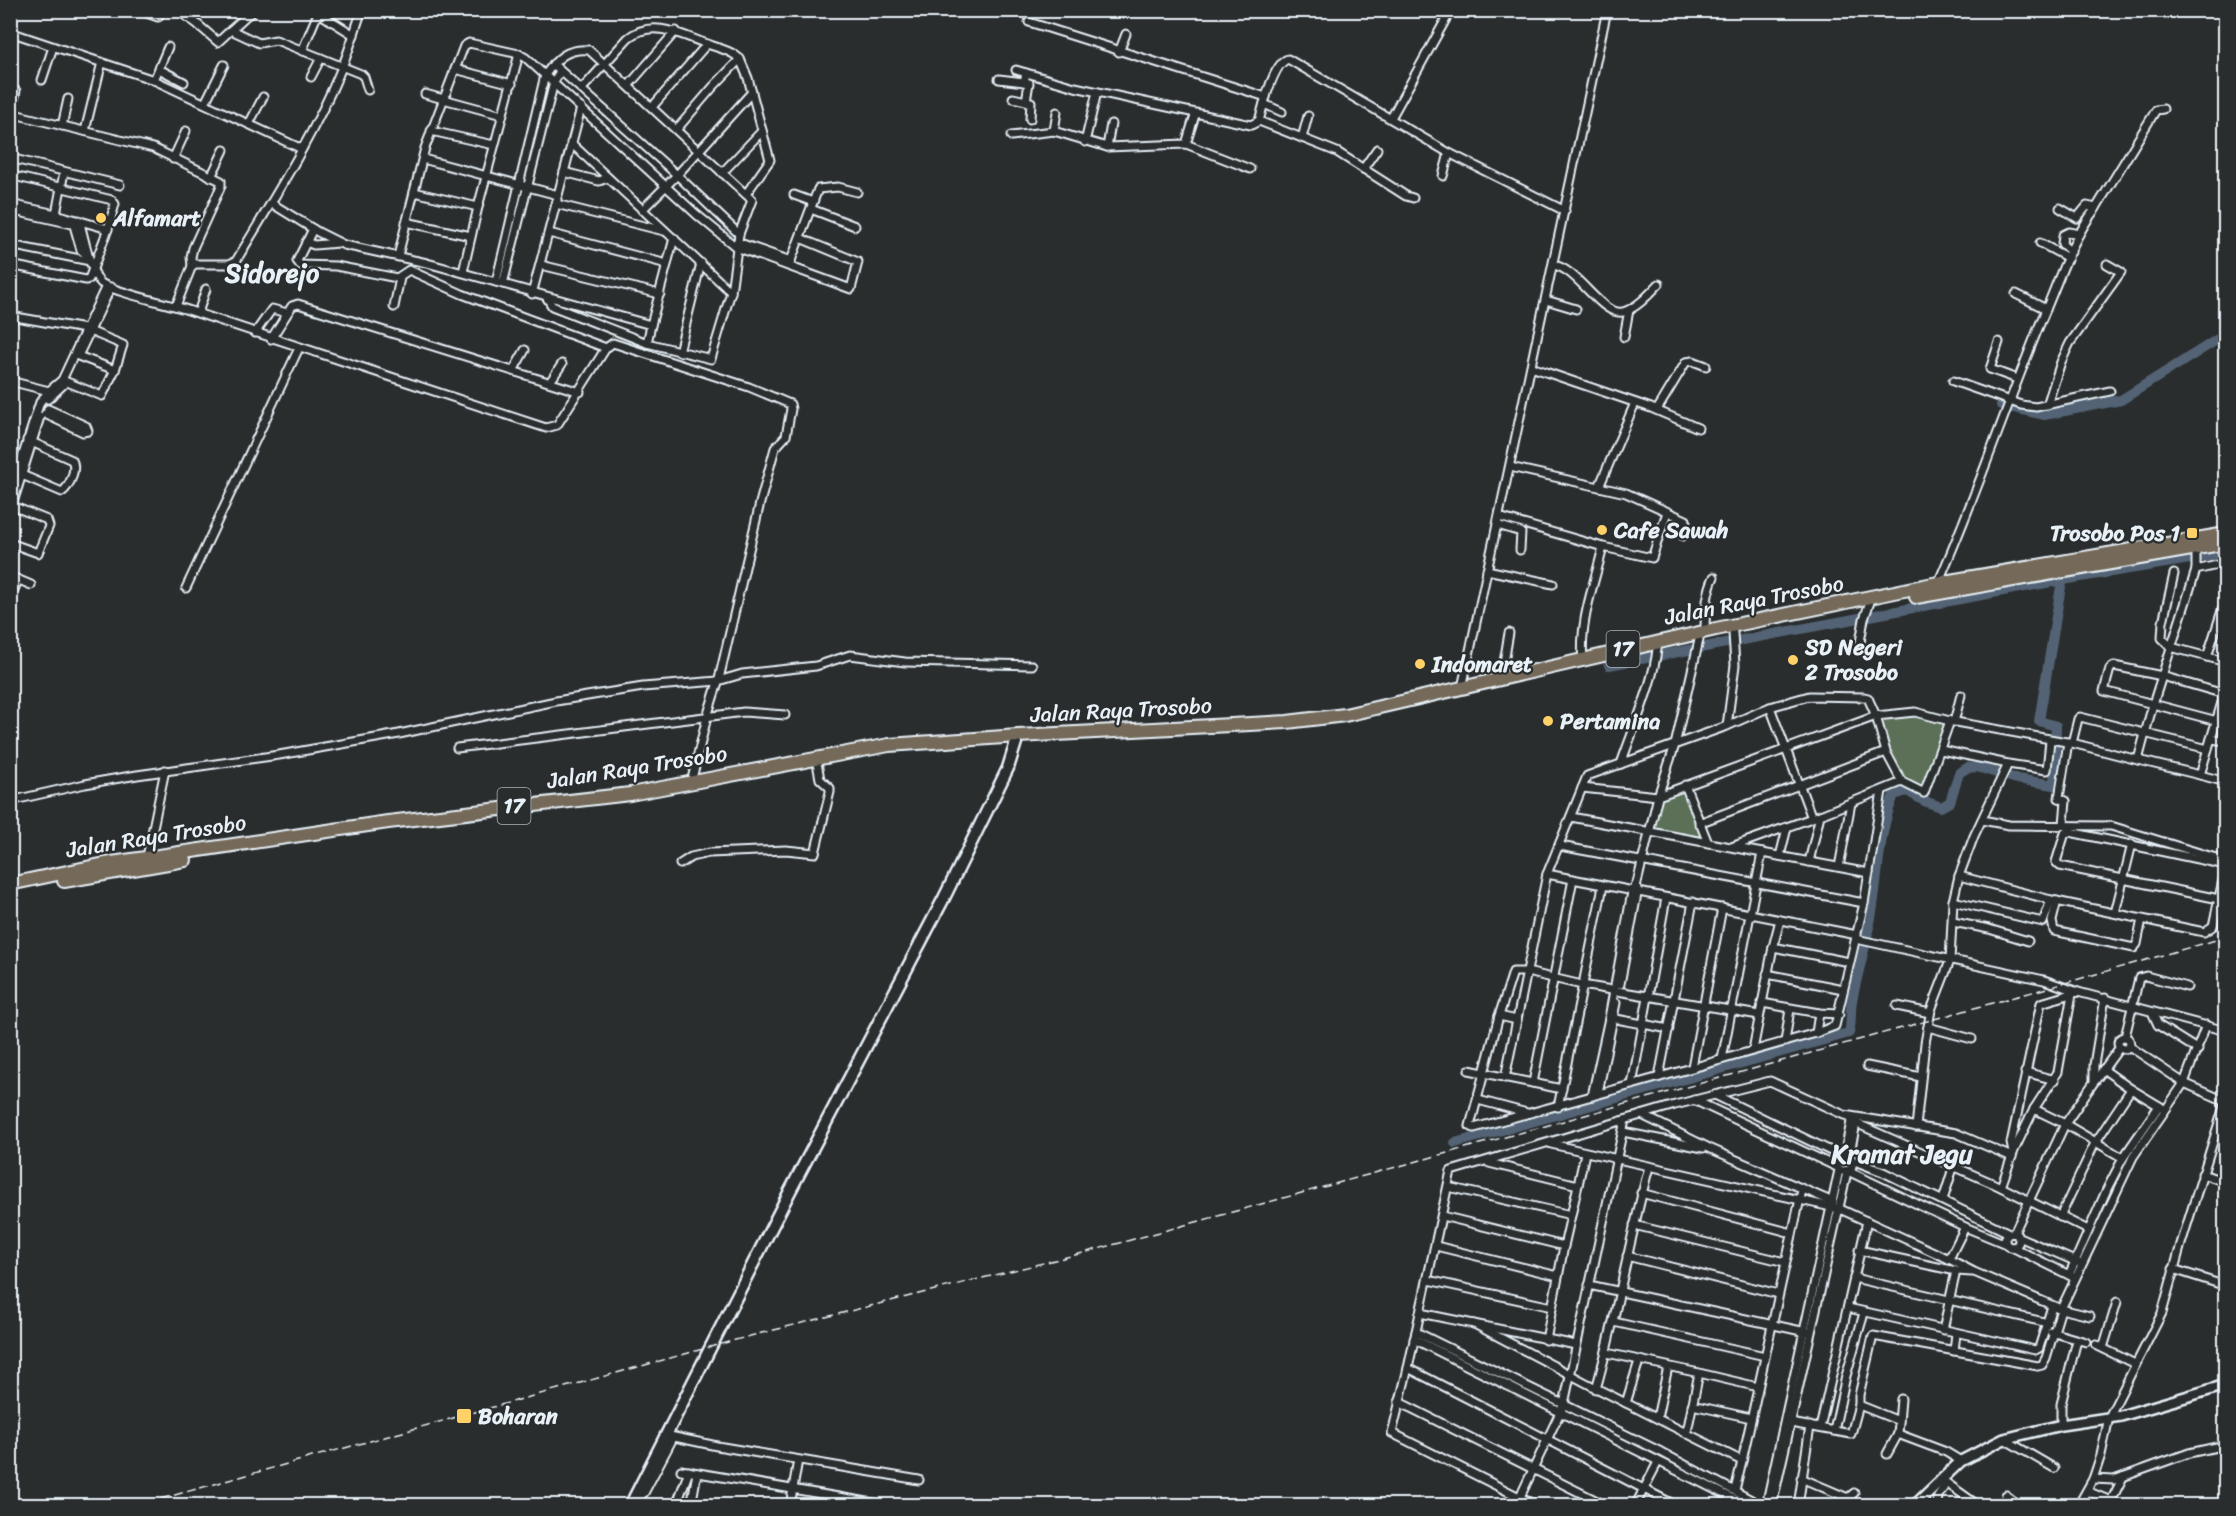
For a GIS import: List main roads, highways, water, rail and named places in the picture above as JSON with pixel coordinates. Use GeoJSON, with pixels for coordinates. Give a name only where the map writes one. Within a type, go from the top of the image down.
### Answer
{"type":"FeatureCollection","features":[{"type":"Feature","properties":{"kind":"highway","name":"Jalan Raya Trosobo"},"geometry":{"type":"LineString","coordinates":[[10,891],[252,849],[448,821],[609,803],[687,785],[889,745],[1016,747],[1345,715],[1583,662],[1700,642],[1867,609],[1938,584],[2226,534]]}},
{"type":"Feature","properties":{"kind":"highway","name":"Jalan Raya Trosobo"},"geometry":{"type":"LineString","coordinates":[[10,884],[147,857],[437,815],[630,794],[818,769],[888,752],[1016,747],[1239,732],[1343,722],[1583,662],[1656,653],[1700,642],[1734,639],[1980,585],[2196,550],[2226,543]]}},
{"type":"Feature","properties":{"kind":"main road"},"geometry":{"type":"LineString","coordinates":[[631,1504],[669,1437],[789,1193],[914,957],[1016,747]]}},
{"type":"Feature","properties":{"kind":"waterway"},"geometry":{"type":"LineString","coordinates":[[2001,405],[2044,415],[2121,400],[2226,334]]}},
{"type":"Feature","properties":{"kind":"waterway"},"geometry":{"type":"LineString","coordinates":[[1609,665],[2062,580],[2226,553]]}},
{"type":"Feature","properties":{"kind":"waterway"},"geometry":{"type":"LineString","coordinates":[[1455,1143],[1849,1033],[1852,1001],[1871,917],[1882,836],[1894,795],[1907,791],[1924,801],[1941,807],[1950,802],[1959,773],[1967,768],[1977,767],[2017,779],[2054,785],[2056,726],[2039,721],[2062,580]]}},
{"type":"Feature","properties":{"kind":"railway"},"geometry":{"type":"LineString","coordinates":[[135,1506],[750,1336],[1087,1252],[2226,937]]}},
{"type":"Feature","properties":{"kind":"place","name":"Alfamart"},"geometry":{"type":"Point","coordinates":[101,218]}},
{"type":"Feature","properties":{"kind":"place","name":"Cafe Sawah"},"geometry":{"type":"Point","coordinates":[1602,530]}},
{"type":"Feature","properties":{"kind":"place","name":"Trosobo Pos 1"},"geometry":{"type":"Point","coordinates":[2192,533]}},
{"type":"Feature","properties":{"kind":"place","name":"SD Negeri 2 Trosobo"},"geometry":{"type":"Point","coordinates":[1793,660]}},
{"type":"Feature","properties":{"kind":"place","name":"Indomaret"},"geometry":{"type":"Point","coordinates":[1420,664]}},
{"type":"Feature","properties":{"kind":"place","name":"Pertamina"},"geometry":{"type":"Point","coordinates":[1548,721]}},
{"type":"Feature","properties":{"kind":"place","name":"Boharan"},"geometry":{"type":"Point","coordinates":[464,1416]}},
{"type":"Feature","properties":{"kind":"district","name":"Sidorejo"},"geometry":{"type":"Point","coordinates":[272,273]}},
{"type":"Feature","properties":{"kind":"district","name":"Kramat Jegu"},"geometry":{"type":"Point","coordinates":[1902,1154]}}]}
